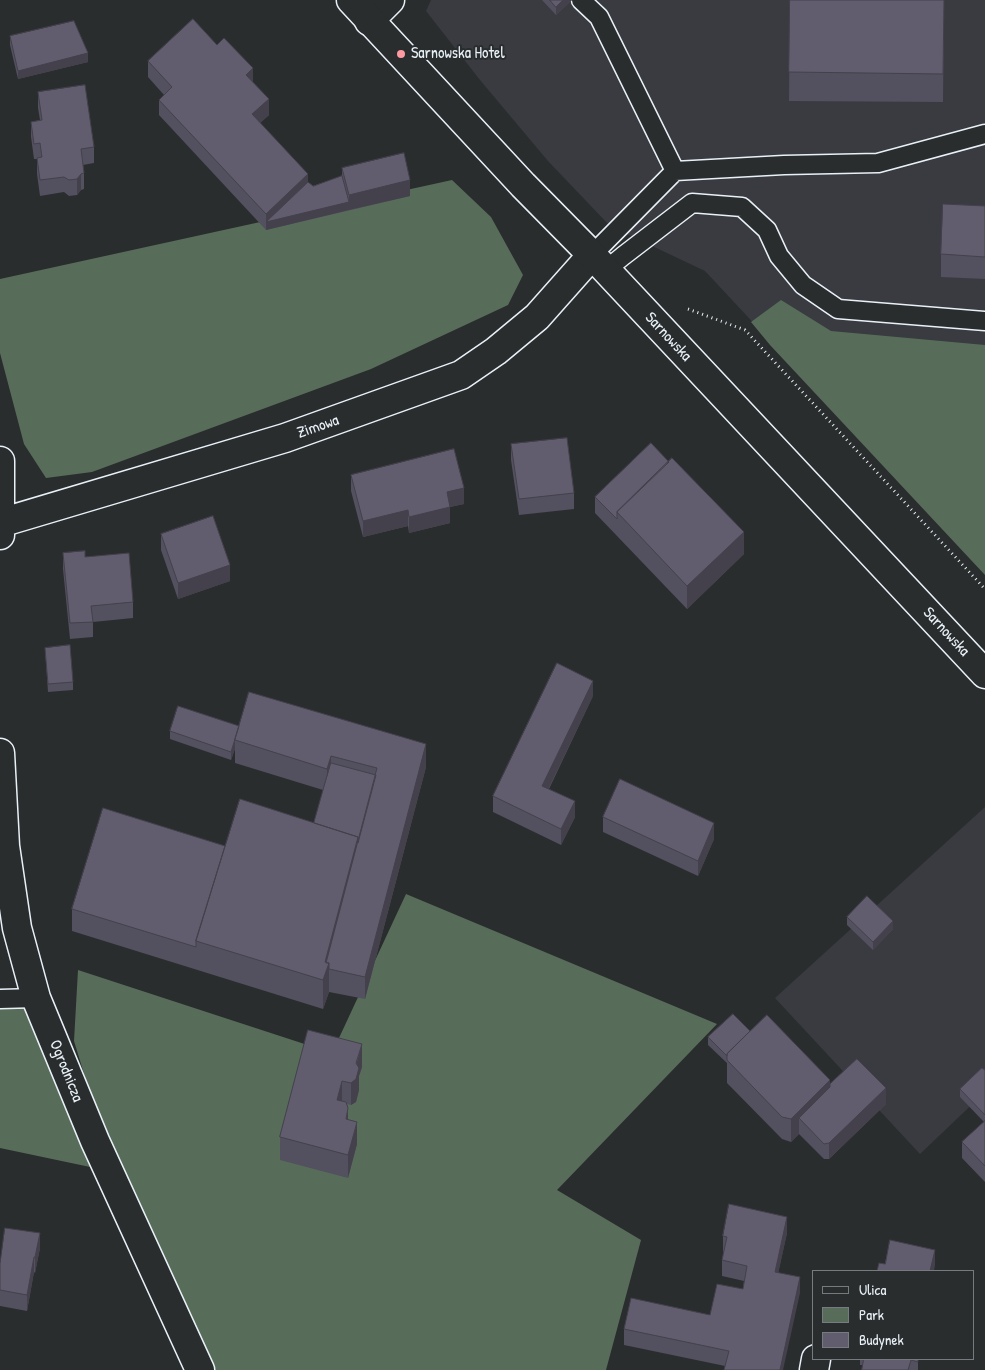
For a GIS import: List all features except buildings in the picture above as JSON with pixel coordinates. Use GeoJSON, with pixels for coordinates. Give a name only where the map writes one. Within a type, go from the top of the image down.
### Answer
{"type":"FeatureCollection","features":[{"type":"Feature","properties":{"kind":"street","name":"Sarnowska"},"geometry":{"type":"LineString","coordinates":[[351,0],[985,674]]}},
{"type":"Feature","properties":{"kind":"street"},"geometry":{"type":"LineString","coordinates":[[369,21],[390,0]]}},
{"type":"Feature","properties":{"kind":"street","name":"Zimowa"},"geometry":{"type":"LineString","coordinates":[[0,523],[286,438],[461,375],[496,351],[599,263]]}},
{"type":"Feature","properties":{"kind":"street"},"geometry":{"type":"LineString","coordinates":[[0,461],[0,534]]}},
{"type":"Feature","properties":{"kind":"street","name":"Ogrodnicza"},"geometry":{"type":"LineString","coordinates":[[0,753],[6,846],[16,919],[36,998],[95,1142],[200,1370]]}},
{"type":"Feature","properties":{"kind":"lane"},"geometry":{"type":"LineString","coordinates":[[581,0],[599,17],[675,171]]}},
{"type":"Feature","properties":{"kind":"lane"},"geometry":{"type":"LineString","coordinates":[[599,263],[675,171],[784,165],[878,163],[985,134]]}},
{"type":"Feature","properties":{"kind":"lane"},"geometry":{"type":"LineString","coordinates":[[599,263],[623,256],[692,203],[742,207],[766,230],[779,256],[803,285],[838,310],[985,321]]}},
{"type":"Feature","properties":{"kind":"lane"},"geometry":{"type":"LineString","coordinates":[[0,999],[36,998]]}},
{"type":"Feature","properties":{"kind":"path"},"geometry":{"type":"LineString","coordinates":[[744,330],[985,589]]}},
{"type":"Feature","properties":{"kind":"shaded area"},"geometry":{"type":"Polygon","coordinates":[[[431,0],[985,0],[985,571],[705,271],[610,226],[548,161],[480,80],[426,11],[431,0]]]}},
{"type":"Feature","properties":{"kind":"shaded area"},"geometry":{"type":"Polygon","coordinates":[[[985,807],[985,1092],[920,1154],[775,998],[985,807]]]}},
{"type":"Feature","properties":{"kind":"green space"},"geometry":{"type":"Polygon","coordinates":[[[452,180],[491,217],[523,275],[508,305],[371,369],[92,472],[46,478],[24,444],[0,353],[0,279],[452,180]]]}},
{"type":"Feature","properties":{"kind":"green space"},"geometry":{"type":"Polygon","coordinates":[[[781,300],[831,331],[985,345],[985,575],[770,345],[751,322],[781,300]]]}},
{"type":"Feature","properties":{"kind":"green space"},"geometry":{"type":"Polygon","coordinates":[[[406,894],[717,1024],[557,1190],[641,1240],[606,1370],[209,1370],[107,1149],[74,1041],[78,970],[332,1053],[406,894]]]}},
{"type":"Feature","properties":{"kind":"green space"},"geometry":{"type":"Polygon","coordinates":[[[36,998],[109,1171],[0,1148],[0,999],[36,998]]]}},
{"type":"Feature","properties":{"kind":"place","name":"Sarnowska Hotel"},"geometry":{"type":"Point","coordinates":[401,54]}}]}
